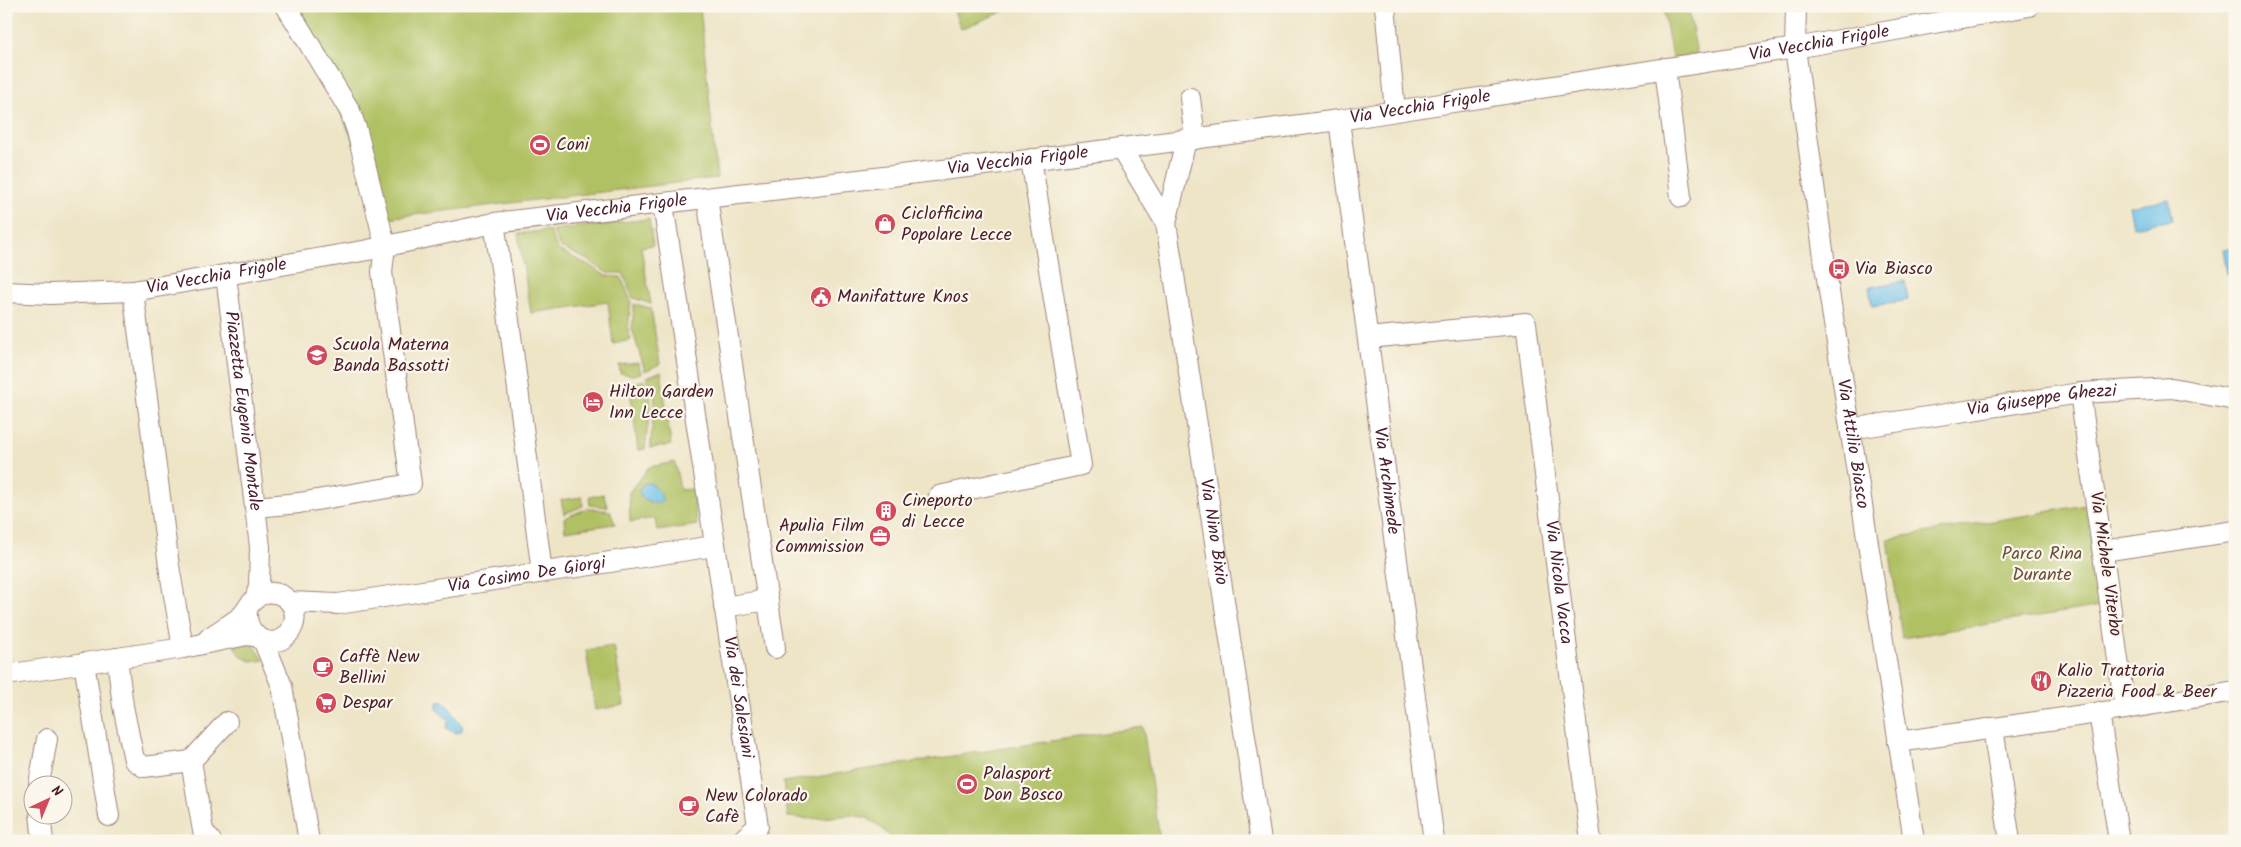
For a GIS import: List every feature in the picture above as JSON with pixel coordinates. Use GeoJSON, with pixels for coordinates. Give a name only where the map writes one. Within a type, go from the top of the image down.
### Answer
{"type":"FeatureCollection","features":[{"type":"Feature","properties":{"kind":"street"},"geometry":{"type":"LineString","coordinates":[[255,507],[299,503],[411,484],[382,272],[385,245],[357,131],[350,111],[286,6]]}},
{"type":"Feature","properties":{"kind":"street"},"geometry":{"type":"LineString","coordinates":[[1385,6],[1395,111]]}},
{"type":"Feature","properties":{"kind":"street","name":"Via Attilio Biasco"},"geometry":{"type":"LineString","coordinates":[[1796,6],[1796,48],[1850,429],[1914,841]]}},
{"type":"Feature","properties":{"kind":"street","name":"Via Vecchia Frigole"},"geometry":{"type":"LineString","coordinates":[[6,292],[50,294],[133,291],[226,276],[494,223],[1190,140],[1339,120],[1796,48],[2029,6]]}},
{"type":"Feature","properties":{"kind":"street"},"geometry":{"type":"LineString","coordinates":[[1665,68],[1682,197]]}},
{"type":"Feature","properties":{"kind":"street"},"geometry":{"type":"LineString","coordinates":[[1190,98],[1190,140]]}},
{"type":"Feature","properties":{"kind":"street","name":"Via Archimede"},"geometry":{"type":"LineString","coordinates":[[1339,120],[1434,841]]}},
{"type":"Feature","properties":{"kind":"street","name":"Via Nino Bixio"},"geometry":{"type":"LineString","coordinates":[[1166,224],[1190,140]]}},
{"type":"Feature","properties":{"kind":"street","name":"Via Nino Bixio"},"geometry":{"type":"LineString","coordinates":[[1121,148],[1166,224],[1261,841]]}},
{"type":"Feature","properties":{"kind":"street"},"geometry":{"type":"LineString","coordinates":[[939,496],[1082,465],[1031,159]]}},
{"type":"Feature","properties":{"kind":"street"},"geometry":{"type":"LineString","coordinates":[[707,198],[775,648]]}},
{"type":"Feature","properties":{"kind":"street","name":"Via dei Salesiani"},"geometry":{"type":"LineString","coordinates":[[663,204],[714,546],[763,833],[741,841]]}},
{"type":"Feature","properties":{"kind":"street"},"geometry":{"type":"LineString","coordinates":[[494,223],[508,313],[542,572]]}},
{"type":"Feature","properties":{"kind":"street","name":"Piazzetta Eugenio Montale"},"geometry":{"type":"LineString","coordinates":[[226,276],[260,547],[259,585],[252,604]]}},
{"type":"Feature","properties":{"kind":"street"},"geometry":{"type":"LineString","coordinates":[[133,291],[169,566],[193,645]]}},
{"type":"Feature","properties":{"kind":"street","name":"Via Nicola Vacca"},"geometry":{"type":"LineString","coordinates":[[1368,338],[1526,323],[1591,841]]}},
{"type":"Feature","properties":{"kind":"street","name":"Via Giuseppe Ghezzi"},"geometry":{"type":"LineString","coordinates":[[1850,429],[2080,394],[2172,388],[2235,400]]}},
{"type":"Feature","properties":{"kind":"street","name":"Via Michele Viterbo"},"geometry":{"type":"LineString","coordinates":[[2080,394],[2126,708]]}},
{"type":"Feature","properties":{"kind":"street"},"geometry":{"type":"LineString","coordinates":[[2103,551],[2235,530]]}},
{"type":"Feature","properties":{"kind":"street","name":"Via Cosimo De Giorgi"},"geometry":{"type":"LineString","coordinates":[[193,645],[252,604],[264,593],[285,598],[338,604],[714,546]]}},
{"type":"Feature","properties":{"kind":"street","name":"Piazzetta Eugenio Montale"},"geometry":{"type":"LineString","coordinates":[[260,547],[285,598]]}},
{"type":"Feature","properties":{"kind":"street"},"geometry":{"type":"LineString","coordinates":[[282,686],[290,629],[295,612],[285,598]]}},
{"type":"Feature","properties":{"kind":"street"},"geometry":{"type":"LineString","coordinates":[[724,607],[768,600]]}},
{"type":"Feature","properties":{"kind":"street"},"geometry":{"type":"LineString","coordinates":[[252,604],[246,620],[249,629],[259,638],[282,686],[309,841]]}},
{"type":"Feature","properties":{"kind":"street","name":"Via Cosimo De Giorgi"},"geometry":{"type":"LineString","coordinates":[[6,675],[247,635],[280,640],[290,629],[338,604]]}},
{"type":"Feature","properties":{"kind":"street"},"geometry":{"type":"LineString","coordinates":[[117,658],[123,706],[134,760],[144,767],[191,761],[227,722]]}},
{"type":"Feature","properties":{"kind":"street"},"geometry":{"type":"LineString","coordinates":[[84,663],[109,816]]}},
{"type":"Feature","properties":{"kind":"street"},"geometry":{"type":"LineString","coordinates":[[1898,742],[2235,691]]}},
{"type":"Feature","properties":{"kind":"street"},"geometry":{"type":"LineString","coordinates":[[2099,712],[2119,841]]}},
{"type":"Feature","properties":{"kind":"street"},"geometry":{"type":"LineString","coordinates":[[1993,728],[2010,841]]}},
{"type":"Feature","properties":{"kind":"street"},"geometry":{"type":"LineString","coordinates":[[41,774],[47,739]]}},
{"type":"Feature","properties":{"kind":"street"},"geometry":{"type":"LineString","coordinates":[[191,761],[203,831],[211,841]]}},
{"type":"Feature","properties":{"kind":"street"},"geometry":{"type":"LineString","coordinates":[[41,824],[43,841]]}},
{"type":"Feature","properties":{"kind":"green space","name":"Coni"},"geometry":{"type":"Polygon","coordinates":[[[294,6],[700,6],[717,178],[387,218],[294,6]]]}},
{"type":"Feature","properties":{"kind":"green space"},"geometry":{"type":"Polygon","coordinates":[[[952,6],[1016,6],[961,29],[952,6]]]}},
{"type":"Feature","properties":{"kind":"green space"},"geometry":{"type":"Polygon","coordinates":[[[1663,6],[1688,6],[1697,54],[1672,58],[1663,6]]]}},
{"type":"Feature","properties":{"kind":"green space"},"geometry":{"type":"Polygon","coordinates":[[[649,219],[653,245],[641,247],[651,304],[633,298],[623,273],[607,273],[590,261],[560,247],[552,230],[649,219]]]}},
{"type":"Feature","properties":{"kind":"green space"},"geometry":{"type":"Polygon","coordinates":[[[549,230],[558,250],[589,265],[606,276],[621,277],[631,301],[628,329],[631,340],[613,344],[608,302],[531,313],[518,234],[549,230]]]}},
{"type":"Feature","properties":{"kind":"green space"},"geometry":{"type":"Polygon","coordinates":[[[634,304],[651,308],[660,364],[645,371],[632,329],[634,304]]]}},
{"type":"Feature","properties":{"kind":"green space"},"geometry":{"type":"Polygon","coordinates":[[[638,363],[641,373],[633,375],[620,373],[619,365],[638,363]]]}},
{"type":"Feature","properties":{"kind":"green space"},"geometry":{"type":"Polygon","coordinates":[[[661,371],[671,445],[650,448],[655,400],[647,377],[661,371]]]}},
{"type":"Feature","properties":{"kind":"green space"},"geometry":{"type":"Polygon","coordinates":[[[644,380],[651,400],[645,449],[638,450],[629,382],[644,380]]]}},
{"type":"Feature","properties":{"kind":"green space"},"geometry":{"type":"Polygon","coordinates":[[[675,462],[680,490],[692,489],[697,525],[657,531],[655,518],[630,522],[629,492],[649,467],[675,462]]]}},
{"type":"Feature","properties":{"kind":"green space"},"geometry":{"type":"Polygon","coordinates":[[[603,494],[608,507],[590,505],[589,497],[603,494]]]}},
{"type":"Feature","properties":{"kind":"green space"},"geometry":{"type":"Polygon","coordinates":[[[582,497],[583,506],[564,514],[561,500],[582,497]]]}},
{"type":"Feature","properties":{"kind":"green space","name":"Parco Rina Durante"},"geometry":{"type":"Polygon","coordinates":[[[2086,505],[2101,606],[1902,638],[1888,539],[2086,505]]]}},
{"type":"Feature","properties":{"kind":"green space"},"geometry":{"type":"Polygon","coordinates":[[[588,508],[610,511],[615,524],[565,531],[564,518],[588,508]]]}},
{"type":"Feature","properties":{"kind":"green space"},"geometry":{"type":"Polygon","coordinates":[[[253,644],[264,660],[255,661],[242,657],[234,645],[253,644]]]}},
{"type":"Feature","properties":{"kind":"green space"},"geometry":{"type":"Polygon","coordinates":[[[614,646],[624,705],[595,710],[586,650],[614,646]]]}},
{"type":"Feature","properties":{"kind":"green space","name":"Palasport Don Bosco"},"geometry":{"type":"Polygon","coordinates":[[[1143,727],[1160,841],[894,841],[882,828],[867,818],[851,815],[811,819],[788,817],[783,782],[1143,727]]]}},
{"type":"Feature","properties":{"kind":"water"},"geometry":{"type":"Polygon","coordinates":[[[2169,199],[2173,220],[2133,227],[2129,206],[2169,199]]]}},
{"type":"Feature","properties":{"kind":"water"},"geometry":{"type":"Polygon","coordinates":[[[2235,247],[2235,272],[2227,274],[2223,249],[2235,247]]]}},
{"type":"Feature","properties":{"kind":"water"},"geometry":{"type":"Polygon","coordinates":[[[1905,281],[1908,300],[1872,306],[1869,287],[1905,281]]]}},
{"type":"Feature","properties":{"kind":"water"},"geometry":{"type":"Polygon","coordinates":[[[644,483],[651,483],[659,492],[663,500],[660,503],[652,503],[641,497],[639,490],[644,483]]]}},
{"type":"Feature","properties":{"kind":"water"},"geometry":{"type":"Polygon","coordinates":[[[441,701],[449,707],[463,726],[461,732],[455,733],[446,728],[449,720],[437,710],[437,703],[441,701]]]}},
{"type":"Feature","properties":{"kind":"place","name":"Coni"},"geometry":{"type":"Point","coordinates":[540,145]}},
{"type":"Feature","properties":{"kind":"place","name":"Ciclofficina Popolare Lecce"},"geometry":{"type":"Point","coordinates":[885,224]}},
{"type":"Feature","properties":{"kind":"place","name":"Via Biasco"},"geometry":{"type":"Point","coordinates":[1839,269]}},
{"type":"Feature","properties":{"kind":"place","name":"Manifatture Knos"},"geometry":{"type":"Point","coordinates":[821,297]}},
{"type":"Feature","properties":{"kind":"place","name":"Scuola Materna Banda Bassotti"},"geometry":{"type":"Point","coordinates":[317,355]}},
{"type":"Feature","properties":{"kind":"place","name":"Hilton Garden Inn Lecce"},"geometry":{"type":"Point","coordinates":[593,402]}},
{"type":"Feature","properties":{"kind":"place","name":"Cineporto di Lecce"},"geometry":{"type":"Point","coordinates":[886,511]}},
{"type":"Feature","properties":{"kind":"place","name":"Apulia Film Commission"},"geometry":{"type":"Point","coordinates":[880,536]}},
{"type":"Feature","properties":{"kind":"place","name":"Caffè New Bellini"},"geometry":{"type":"Point","coordinates":[323,667]}},
{"type":"Feature","properties":{"kind":"place","name":"Kalio Trattoria Pizzeria Food & Beer"},"geometry":{"type":"Point","coordinates":[2041,681]}},
{"type":"Feature","properties":{"kind":"place","name":"Despar"},"geometry":{"type":"Point","coordinates":[326,703]}},
{"type":"Feature","properties":{"kind":"place","name":"Palasport Don Bosco"},"geometry":{"type":"Point","coordinates":[967,784]}},
{"type":"Feature","properties":{"kind":"place","name":"New Colorado Cafè"},"geometry":{"type":"Point","coordinates":[689,806]}}]}
